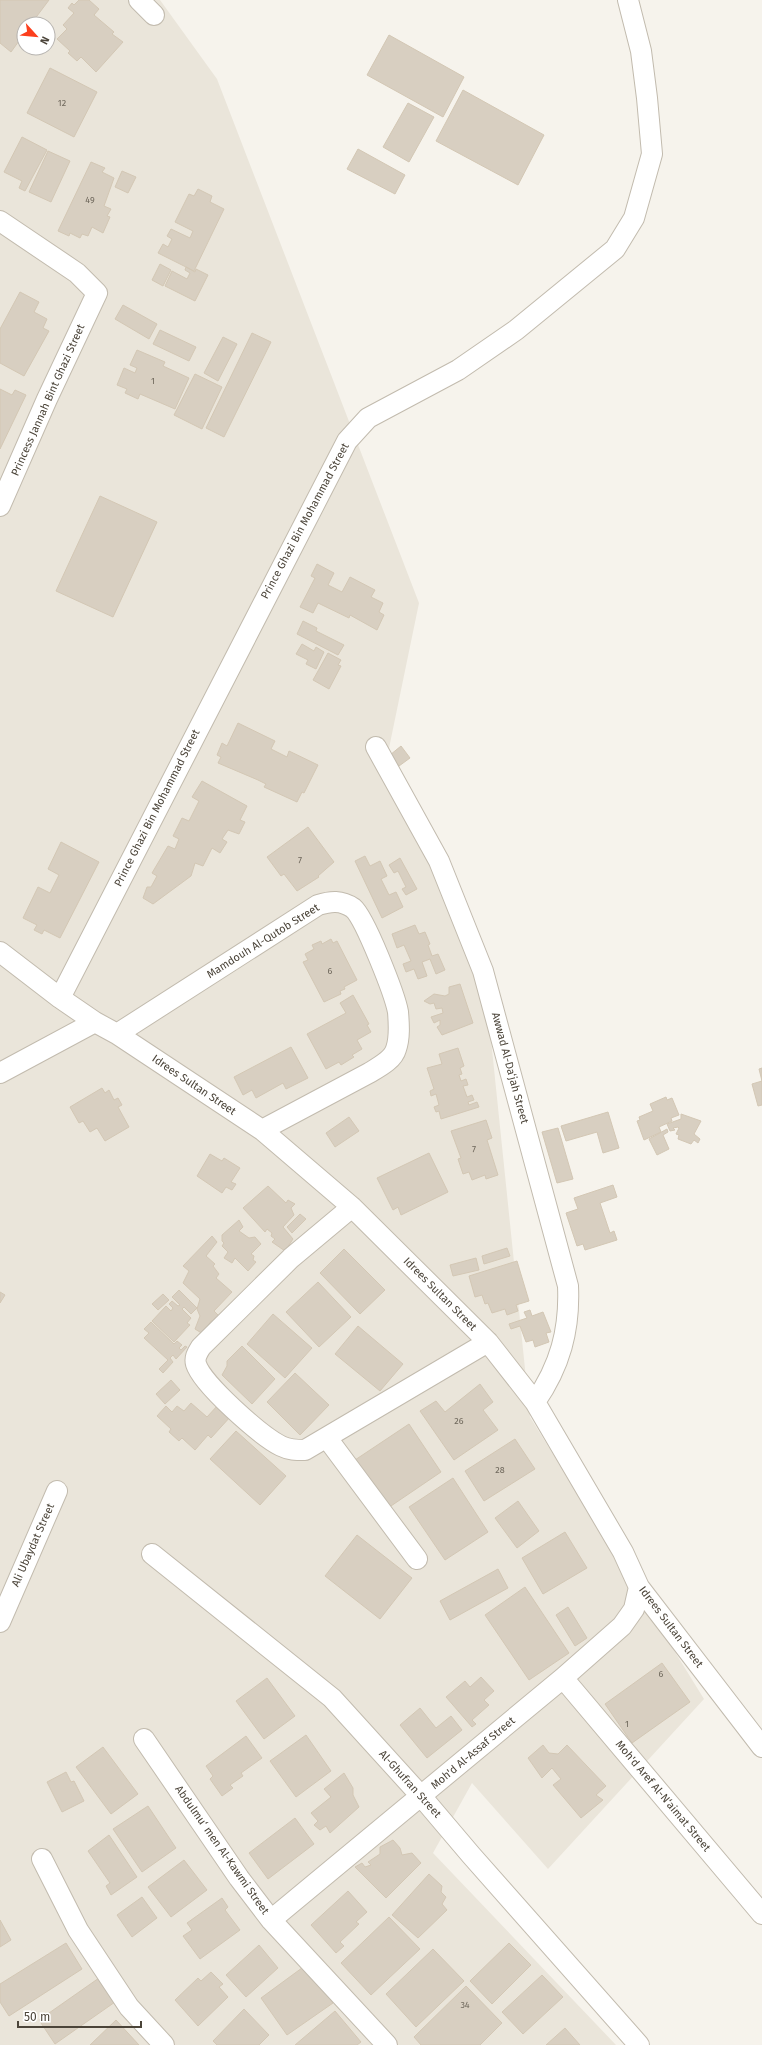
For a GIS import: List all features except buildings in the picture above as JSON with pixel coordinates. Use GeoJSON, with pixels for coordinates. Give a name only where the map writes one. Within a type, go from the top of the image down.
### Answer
{"type":"FeatureCollection","features":[{"type":"Feature","properties":{"kind":"street"},"geometry":{"type":"LineString","coordinates":[[139,0],[154,15]]}},
{"type":"Feature","properties":{"kind":"street","name":"Prince Ghazi Bin Mohammad Street"},"geometry":{"type":"LineString","coordinates":[[60,998],[346,441],[368,418],[458,370],[516,330],[615,249],[634,218],[652,154],[641,51],[628,0]]}},
{"type":"Feature","properties":{"kind":"street","name":"Princess Jannah Bint Ghazi Street"},"geometry":{"type":"LineString","coordinates":[[0,222],[77,273],[97,293],[0,506]]}},
{"type":"Feature","properties":{"kind":"street","name":"Awwad Al-Da‘jah Street"},"geometry":{"type":"LineString","coordinates":[[376,748],[439,861],[483,971],[568,1286],[569,1311],[563,1343],[543,1390],[535,1402]]}},
{"type":"Feature","properties":{"kind":"street","name":"Mamdouh Al-Qutob Street"},"geometry":{"type":"LineString","coordinates":[[117,1034],[318,905],[332,901],[344,902],[354,909],[365,925],[380,959],[398,1011],[399,1036],[396,1051],[385,1063],[369,1073],[262,1130]]}},
{"type":"Feature","properties":{"kind":"street","name":"Idrees Sultan Street"},"geometry":{"type":"LineString","coordinates":[[0,952],[60,998],[95,1022],[117,1034],[262,1130],[352,1207],[488,1342],[535,1402],[623,1552],[639,1588],[762,1747]]}},
{"type":"Feature","properties":{"kind":"street"},"geometry":{"type":"LineString","coordinates":[[0,1073],[95,1022]]}},
{"type":"Feature","properties":{"kind":"street"},"geometry":{"type":"LineString","coordinates":[[352,1207],[291,1258],[201,1347],[195,1359],[197,1368],[208,1383],[245,1420],[282,1446],[293,1450],[305,1450],[488,1342]]}},
{"type":"Feature","properties":{"kind":"street"},"geometry":{"type":"LineString","coordinates":[[327,1438],[417,1559]]}},
{"type":"Feature","properties":{"kind":"street","name":"Ali Ubaydat Street"},"geometry":{"type":"LineString","coordinates":[[0,1622],[57,1491]]}},
{"type":"Feature","properties":{"kind":"street","name":"Al-Ghufran Street"},"geometry":{"type":"LineString","coordinates":[[152,1554],[332,1698],[421,1796],[638,2045]]}},
{"type":"Feature","properties":{"kind":"street","name":"Moh'd Al-Assaf Street"},"geometry":{"type":"LineString","coordinates":[[271,1920],[563,1678],[622,1626],[634,1609],[639,1588]]}},
{"type":"Feature","properties":{"kind":"street","name":"Moh'd Aref Al-N‘aimat Street"},"geometry":{"type":"LineString","coordinates":[[563,1678],[762,1914]]}},
{"type":"Feature","properties":{"kind":"street","name":"Abdulmu‘ men Al-Kawmi Street"},"geometry":{"type":"LineString","coordinates":[[144,1739],[239,1878],[271,1920],[387,2045]]}},
{"type":"Feature","properties":{"kind":"street"},"geometry":{"type":"LineString","coordinates":[[42,1860],[78,1930],[128,2007],[164,2045]]}},
{"type":"Feature","properties":{"kind":"shaded area"},"geometry":{"type":"Polygon","coordinates":[[[0,0],[160,0],[217,79],[419,603],[388,753],[481,943],[530,1417],[704,1699],[548,1869],[472,1783],[433,1853],[616,2045],[0,2045],[0,0]]]}}]}
